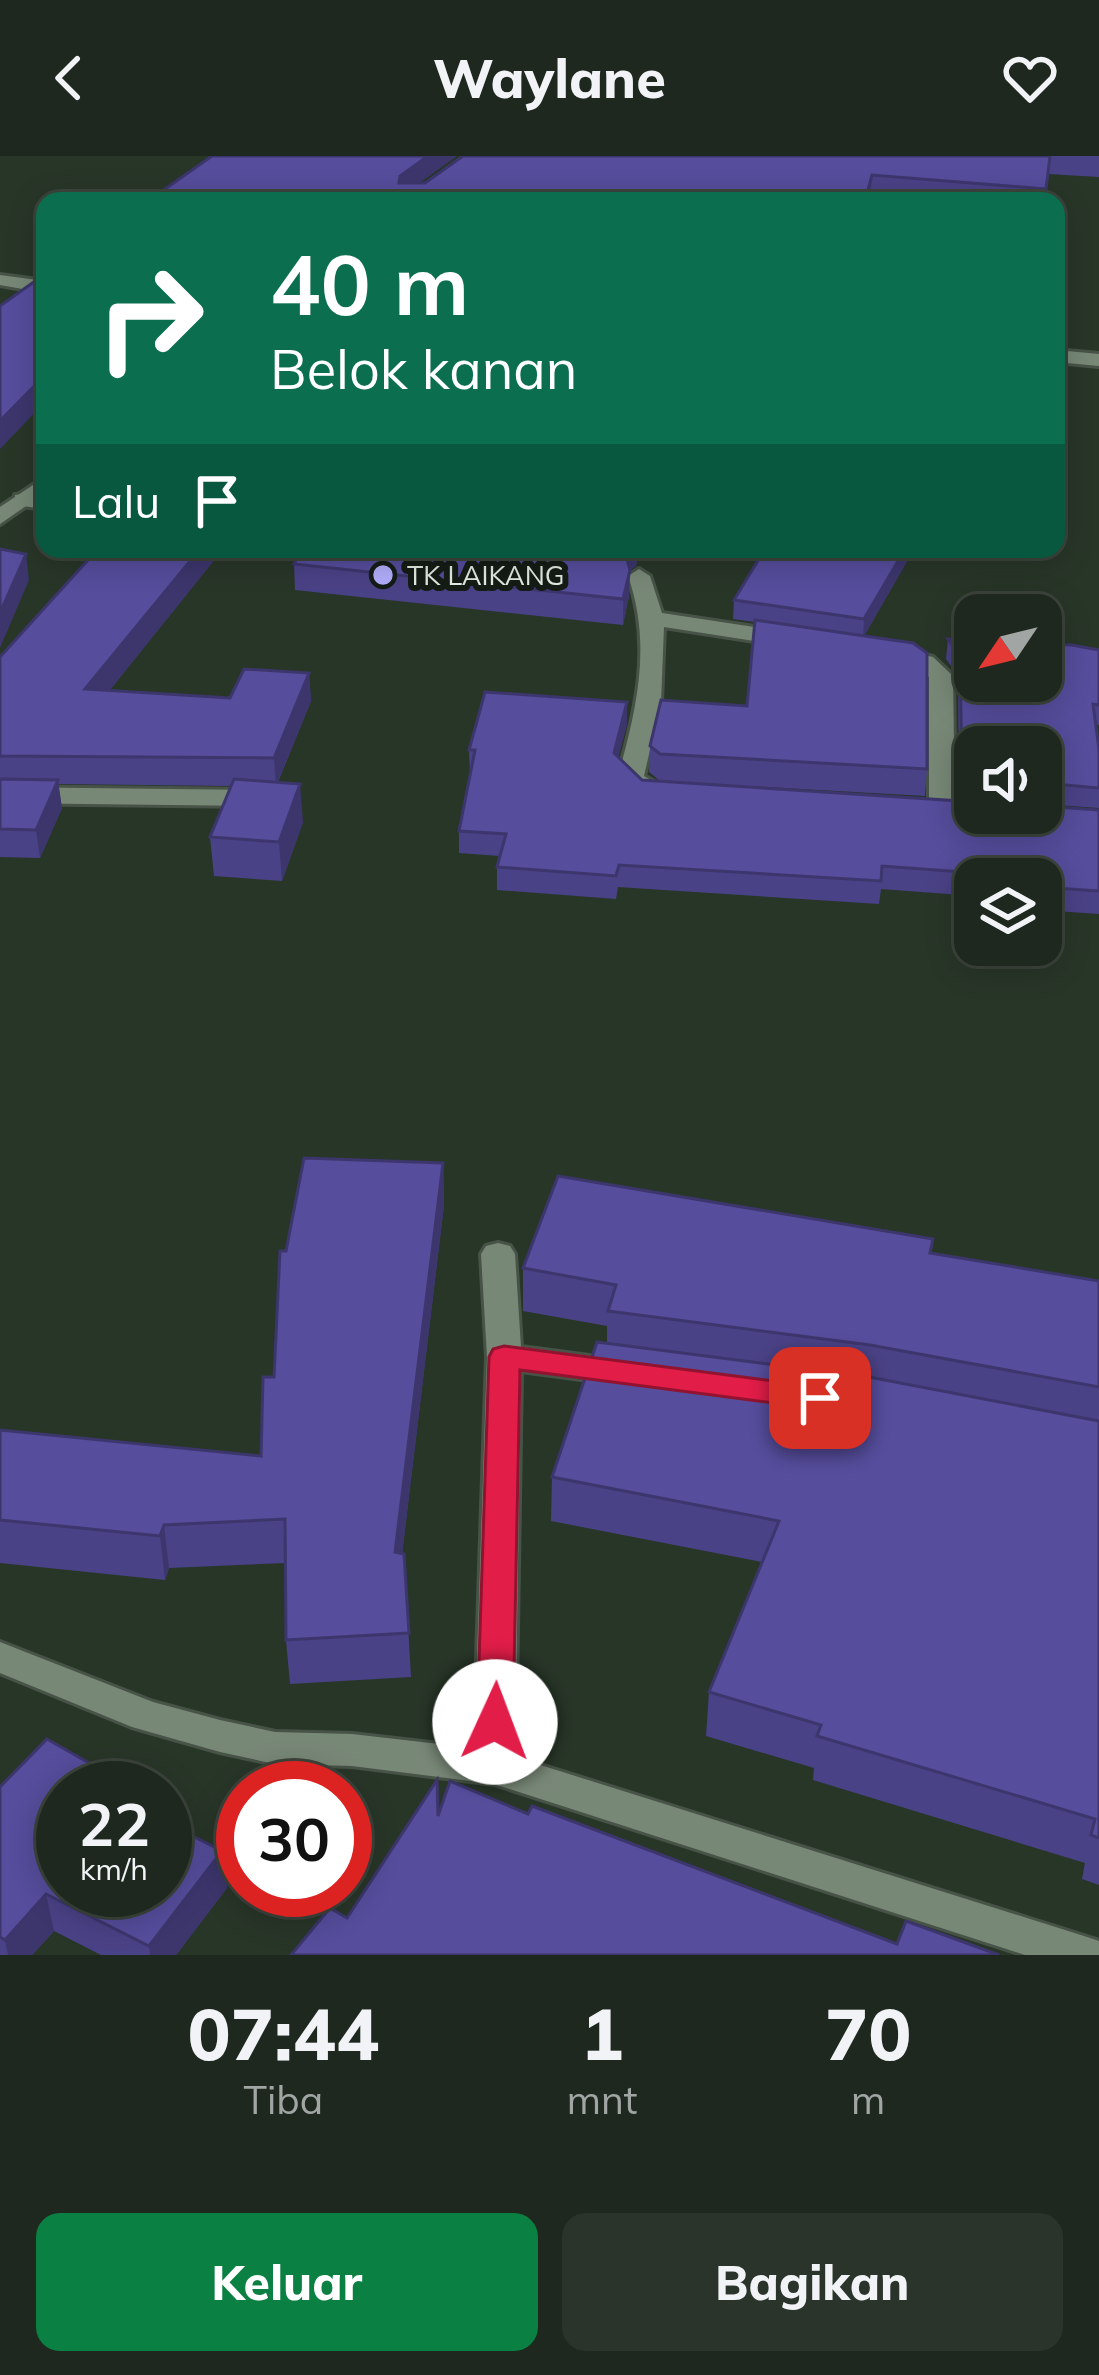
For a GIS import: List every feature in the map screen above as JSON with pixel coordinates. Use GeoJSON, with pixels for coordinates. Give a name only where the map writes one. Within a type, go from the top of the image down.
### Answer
{"type":"FeatureCollection","features":[{"type":"Feature","properties":{"kind":"street"},"geometry":{"type":"LineString","coordinates":[[0,280],[36,286]]}},
{"type":"Feature","properties":{"kind":"street"},"geometry":{"type":"LineString","coordinates":[[1065,357],[1099,360]]}},
{"type":"Feature","properties":{"kind":"street"},"geometry":{"type":"LineString","coordinates":[[0,517],[34,501]]}},
{"type":"Feature","properties":{"kind":"street"},"geometry":{"type":"LineString","coordinates":[[639,576],[651,618],[651,705],[631,776],[651,792],[674,794]]}},
{"type":"Feature","properties":{"kind":"street"},"geometry":{"type":"LineString","coordinates":[[651,618],[829,645]]}},
{"type":"Feature","properties":{"kind":"street"},"geometry":{"type":"LineString","coordinates":[[873,652],[918,658],[933,665],[941,676],[943,812]]}},
{"type":"Feature","properties":{"kind":"street"},"geometry":{"type":"LineString","coordinates":[[0,795],[273,798]]}},
{"type":"Feature","properties":{"kind":"street"},"geometry":{"type":"LineString","coordinates":[[494,1767],[504,1357],[498,1254]]}},
{"type":"Feature","properties":{"kind":"street"},"geometry":{"type":"LineString","coordinates":[[504,1357],[662,1378]]}},
{"type":"Feature","properties":{"kind":"street"},"geometry":{"type":"LineString","coordinates":[[0,1657],[146,1716],[220,1736],[275,1748],[352,1750],[494,1767],[1084,1955]]}},
{"type":"Feature","properties":{"kind":"building"},"geometry":{"type":"Polygon","coordinates":[[[212,156],[428,156],[400,176],[399,183],[425,183],[463,156],[1050,156],[1046,189],[872,175],[867,192],[161,192],[212,156]]]}},
{"type":"Feature","properties":{"kind":"building"},"geometry":{"type":"Polygon","coordinates":[[[36,280],[36,384],[0,421],[0,306],[36,280]]]}},
{"type":"Feature","properties":{"kind":"building"},"geometry":{"type":"Polygon","coordinates":[[[0,549],[26,554],[0,613],[0,549]]]}},
{"type":"Feature","properties":{"kind":"building"},"geometry":{"type":"Polygon","coordinates":[[[90,558],[193,558],[85,689],[230,698],[244,669],[309,673],[274,758],[0,756],[0,657],[90,558]]]}},
{"type":"Feature","properties":{"kind":"building"},"geometry":{"type":"Polygon","coordinates":[[[297,558],[627,558],[630,570],[623,599],[294,564],[297,558]]]}},
{"type":"Feature","properties":{"kind":"building"},"geometry":{"type":"Polygon","coordinates":[[[760,558],[900,558],[864,619],[734,600],[760,558]]]}},
{"type":"Feature","properties":{"kind":"building"},"geometry":{"type":"Polygon","coordinates":[[[755,620],[913,643],[927,653],[927,769],[660,754],[650,746],[661,700],[747,706],[755,620]]]}},
{"type":"Feature","properties":{"kind":"building"},"geometry":{"type":"Polygon","coordinates":[[[1062,645],[1099,650],[1099,705],[1093,704],[1099,788],[1062,785],[1062,726],[961,726],[961,702],[1062,702],[1062,645]]]}},
{"type":"Feature","properties":{"kind":"building"},"geometry":{"type":"Polygon","coordinates":[[[485,692],[627,702],[614,753],[642,780],[954,801],[954,834],[1062,834],[1062,807],[1099,810],[1099,891],[1062,888],[1062,858],[954,858],[954,871],[882,866],[881,881],[619,865],[616,876],[497,867],[506,834],[459,831],[475,750],[469,750],[485,692]]]}},
{"type":"Feature","properties":{"kind":"building"},"geometry":{"type":"Polygon","coordinates":[[[0,779],[58,780],[36,830],[0,829],[0,779]]]}},
{"type":"Feature","properties":{"kind":"building"},"geometry":{"type":"Polygon","coordinates":[[[234,779],[300,784],[279,842],[210,837],[234,779]]]}},
{"type":"Feature","properties":{"kind":"building"},"geometry":{"type":"Polygon","coordinates":[[[304,1158],[443,1163],[395,1552],[404,1554],[409,1633],[286,1640],[285,1519],[164,1525],[160,1536],[0,1520],[0,1430],[261,1456],[263,1377],[274,1377],[280,1251],[286,1251],[304,1158]]]}},
{"type":"Feature","properties":{"kind":"building"},"geometry":{"type":"Polygon","coordinates":[[[558,1176],[933,1239],[930,1253],[1099,1281],[1099,1387],[870,1345],[608,1311],[616,1285],[523,1268],[558,1176]]]}},
{"type":"Feature","properties":{"kind":"building"},"geometry":{"type":"Polygon","coordinates":[[[597,1342],[869,1377],[1099,1421],[1099,1838],[1091,1835],[1095,1819],[817,1736],[821,1725],[709,1692],[779,1521],[552,1477],[597,1342]]]}},
{"type":"Feature","properties":{"kind":"building"},"geometry":{"type":"Polygon","coordinates":[[[47,1739],[86,1761],[36,1761],[36,1905],[5,1940],[0,1937],[0,1787],[47,1739]]]}},
{"type":"Feature","properties":{"kind":"building"},"geometry":{"type":"Polygon","coordinates":[[[437,1780],[438,1816],[450,1781],[528,1814],[532,1806],[897,1944],[906,1921],[999,1955],[291,1955],[323,1917],[372,1917],[372,1880],[437,1780]]]}},
{"type":"Feature","properties":{"kind":"building"},"geometry":{"type":"Polygon","coordinates":[[[192,1836],[216,1848],[216,1859],[192,1890],[192,1836]]]}},
{"type":"Feature","properties":{"kind":"building"},"geometry":{"type":"Polygon","coordinates":[[[92,1917],[171,1917],[149,1946],[92,1917]]]}},
{"type":"Feature","properties":{"kind":"place","name":"TK LAIKANG"},"geometry":{"type":"Point","coordinates":[383,575]}},
{"type":"Feature","properties":{"kind":"route"},"geometry":{"type":"LineString","coordinates":[[495,1722],[504,1357],[820,1398]]}}]}
